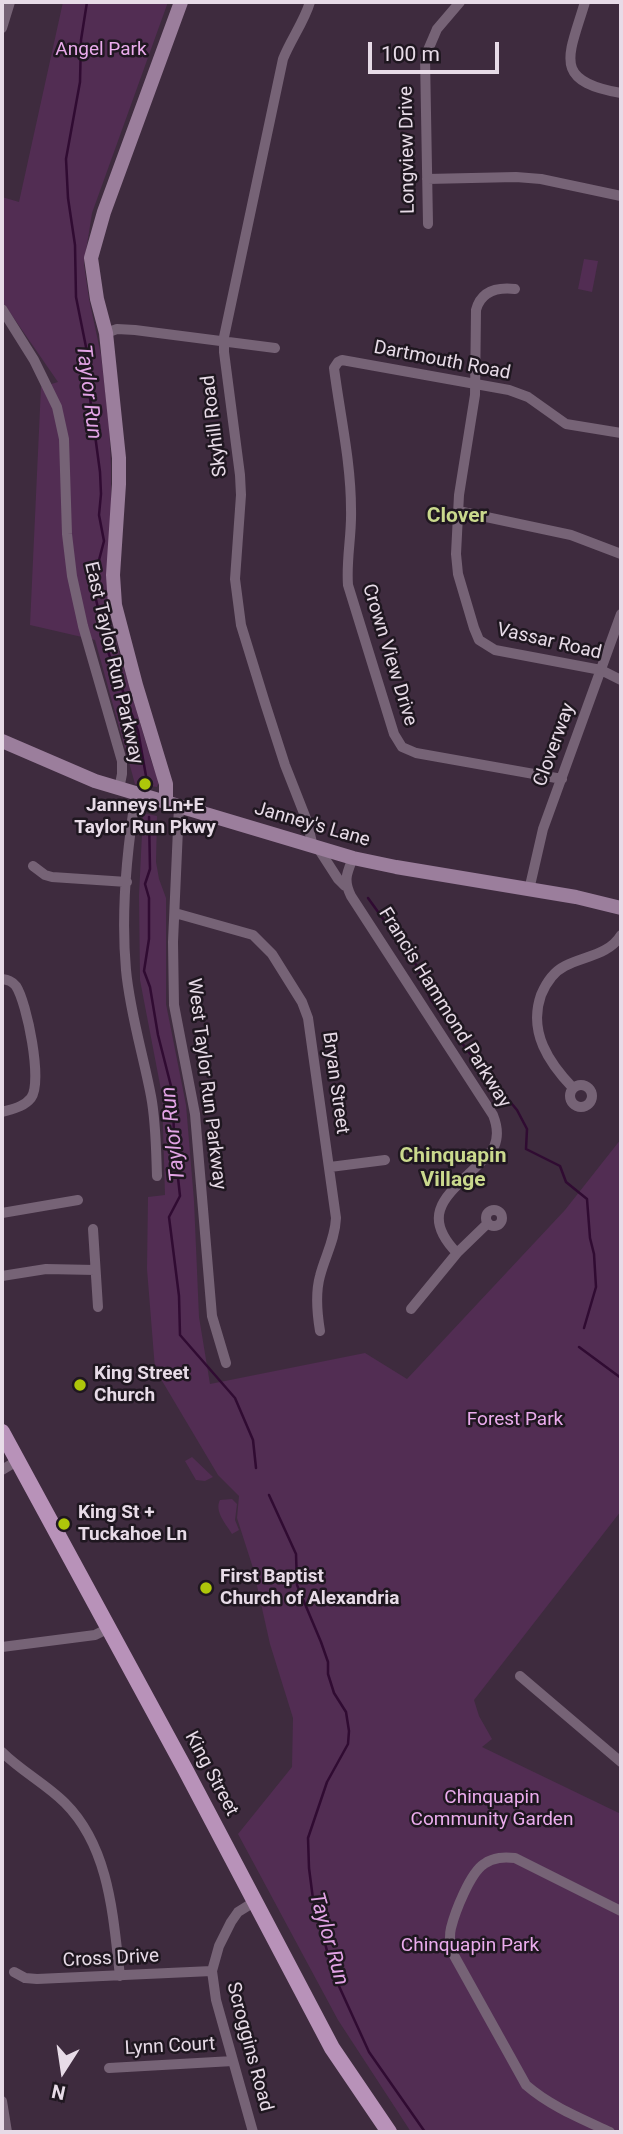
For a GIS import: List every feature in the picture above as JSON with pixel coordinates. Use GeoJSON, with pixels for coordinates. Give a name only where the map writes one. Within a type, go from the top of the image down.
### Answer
{"type":"FeatureCollection","features":[{"type":"Feature","properties":{"kind":"main road","name":"King Street"},"geometry":{"type":"LineString","coordinates":[[2,1432],[332,2048],[389,2132]]}},
{"type":"Feature","properties":{"kind":"street"},"geometry":{"type":"LineString","coordinates":[[2,28],[10,2]]}},
{"type":"Feature","properties":{"kind":"street","name":"West Taylor Run Parkway"},"geometry":{"type":"LineString","coordinates":[[181,2],[93,247],[92,271],[106,333],[119,458],[120,484],[113,575],[116,616],[173,805],[176,852],[174,1005],[195,1114],[212,1316],[226,1363]]}},
{"type":"Feature","properties":{"kind":"street","name":"Skyhill Road"},"geometry":{"type":"LineString","coordinates":[[310,2],[306,16],[284,59],[223,341],[240,475],[235,579],[241,625],[285,765],[316,847]]}},
{"type":"Feature","properties":{"kind":"street","name":"Longview Drive"},"geometry":{"type":"LineString","coordinates":[[428,224],[425,57],[437,29],[460,2]]}},
{"type":"Feature","properties":{"kind":"street"},"geometry":{"type":"LineString","coordinates":[[585,2],[572,48],[570,60],[573,72],[581,81],[601,90],[621,93]]}},
{"type":"Feature","properties":{"kind":"street"},"geometry":{"type":"LineString","coordinates":[[427,179],[541,179],[621,197]]}},
{"type":"Feature","properties":{"kind":"street","name":"Vassar Road"},"geometry":{"type":"LineString","coordinates":[[515,289],[493,290],[481,298],[476,310],[473,414],[458,511],[458,574],[479,640],[495,650],[601,670],[621,680]]}},
{"type":"Feature","properties":{"kind":"street","name":"East Taylor Run Parkway"},"geometry":{"type":"LineString","coordinates":[[2,309],[52,394],[62,423],[67,534],[72,576],[83,626],[122,761],[119,789]]}},
{"type":"Feature","properties":{"kind":"street"},"geometry":{"type":"LineString","coordinates":[[106,333],[117,329],[135,330],[275,348]]}},
{"type":"Feature","properties":{"kind":"street","name":"Dartmouth Road"},"geometry":{"type":"LineString","coordinates":[[334,369],[342,360],[475,383],[525,395],[566,424],[621,433]]}},
{"type":"Feature","properties":{"kind":"street","name":"Crown View Drive"},"geometry":{"type":"LineString","coordinates":[[334,369],[352,510],[346,567],[348,585],[394,734],[402,747],[416,752],[562,779]]}},
{"type":"Feature","properties":{"kind":"street"},"geometry":{"type":"LineString","coordinates":[[458,511],[571,536],[621,554]]}},
{"type":"Feature","properties":{"kind":"street","name":"Cloverway"},"geometry":{"type":"LineString","coordinates":[[529,890],[543,829],[621,614]]}},
{"type":"Feature","properties":{"kind":"street","name":"Janney's Lane"},"geometry":{"type":"LineString","coordinates":[[2,741],[62,768],[119,789],[352,858],[603,902],[621,908]]}},
{"type":"Feature","properties":{"kind":"street"},"geometry":{"type":"LineString","coordinates":[[136,794],[128,850],[126,972],[150,1096],[157,1175]]}},
{"type":"Feature","properties":{"kind":"street","name":"Francis Hammond Parkway"},"geometry":{"type":"LineString","coordinates":[[316,847],[345,886],[497,1125],[493,1148],[446,1197],[440,1211],[440,1232],[457,1253]]}},
{"type":"Feature","properties":{"kind":"street"},"geometry":{"type":"LineString","coordinates":[[345,886],[352,858]]}},
{"type":"Feature","properties":{"kind":"street"},"geometry":{"type":"LineString","coordinates":[[33,866],[52,877],[127,882]]}},
{"type":"Feature","properties":{"kind":"street","name":"Bryan Street"},"geometry":{"type":"LineString","coordinates":[[175,913],[253,935],[272,954],[306,1010],[330,1167],[336,1228],[320,1277],[317,1310],[320,1331]]}},
{"type":"Feature","properties":{"kind":"street"},"geometry":{"type":"LineString","coordinates":[[573,1088],[545,1052],[538,1036],[540,998],[554,974],[567,965],[610,948],[621,935]]}},
{"type":"Feature","properties":{"kind":"street"},"geometry":{"type":"LineString","coordinates":[[2,979],[16,987],[25,1007],[36,1083],[30,1098],[24,1104],[2,1112]]}},
{"type":"Feature","properties":{"kind":"street"},"geometry":{"type":"LineString","coordinates":[[330,1167],[385,1160]]}},
{"type":"Feature","properties":{"kind":"street"},"geometry":{"type":"LineString","coordinates":[[2,1213],[78,1200]]}},
{"type":"Feature","properties":{"kind":"street"},"geometry":{"type":"LineString","coordinates":[[411,1309],[457,1253],[488,1223]]}},
{"type":"Feature","properties":{"kind":"street"},"geometry":{"type":"LineString","coordinates":[[93,1230],[98,1307]]}},
{"type":"Feature","properties":{"kind":"street"},"geometry":{"type":"LineString","coordinates":[[2,1276],[46,1269],[95,1270]]}},
{"type":"Feature","properties":{"kind":"street"},"geometry":{"type":"LineString","coordinates":[[2,1470],[18,1461]]}},
{"type":"Feature","properties":{"kind":"street"},"geometry":{"type":"LineString","coordinates":[[2,1647],[95,1635],[109,1628]]}},
{"type":"Feature","properties":{"kind":"street"},"geometry":{"type":"LineString","coordinates":[[520,1676],[621,1762]]}},
{"type":"Feature","properties":{"kind":"street"},"geometry":{"type":"LineString","coordinates":[[2,1752],[15,1765],[56,1794],[68,1806],[92,1842],[109,1891],[120,1976]]}},
{"type":"Feature","properties":{"kind":"street"},"geometry":{"type":"LineString","coordinates":[[610,2132],[552,2105],[526,2085],[452,1950],[450,1938],[451,1926],[475,1873],[482,1865],[503,1857],[515,1857],[621,1911]]}},
{"type":"Feature","properties":{"kind":"street","name":"Scroggins Road"},"geometry":{"type":"LineString","coordinates":[[253,2132],[216,2000],[212,1972],[219,1946],[231,1922],[240,1910],[254,1902]]}},
{"type":"Feature","properties":{"kind":"street","name":"Cross Drive"},"geometry":{"type":"LineString","coordinates":[[14,1972],[25,1978],[37,1979],[212,1972]]}},
{"type":"Feature","properties":{"kind":"street","name":"Lynn Court"},"geometry":{"type":"LineString","coordinates":[[109,2068],[233,2061]]}},
{"type":"Feature","properties":{"kind":"street"},"geometry":{"type":"LineString","coordinates":[[2,2101],[7,2132]]}},
{"type":"Feature","properties":{"kind":"green space","name":"Angel Park"},"geometry":{"type":"Polygon","coordinates":[[[63,2],[168,2],[92,213],[84,264],[101,355],[109,425],[111,514],[107,582],[110,621],[159,782],[157,787],[135,784],[95,640],[30,625],[41,387],[58,382],[2,301],[2,197],[19,202],[63,2]]]}},
{"type":"Feature","properties":{"kind":"green space"},"geometry":{"type":"Polygon","coordinates":[[[584,259],[598,261],[592,292],[578,289],[584,259]]]}},
{"type":"Feature","properties":{"kind":"green space"},"geometry":{"type":"Polygon","coordinates":[[[143,813],[157,816],[156,862],[166,898],[166,1004],[186,1105],[194,1201],[199,1317],[210,1384],[365,1353],[407,1379],[565,1210],[621,1139],[621,1511],[474,1700],[479,1716],[492,1739],[482,1747],[621,1814],[621,2132],[411,2132],[338,2020],[238,1834],[292,1767],[293,1718],[270,1644],[253,1568],[237,1518],[239,1496],[218,1475],[155,1369],[147,1269],[148,1197],[165,1195],[162,1095],[140,980],[139,896],[143,813]]]}},
{"type":"Feature","properties":{"kind":"green space"},"geometry":{"type":"Polygon","coordinates":[[[192,1457],[213,1477],[205,1481],[196,1480],[185,1461],[192,1457]]]}},
{"type":"Feature","properties":{"kind":"green space"},"geometry":{"type":"Polygon","coordinates":[[[232,1499],[237,1504],[235,1520],[239,1530],[232,1534],[218,1509],[220,1500],[232,1499]]]}},
{"type":"Feature","properties":{"kind":"waterway","name":"Taylor Run"},"geometry":{"type":"LineString","coordinates":[[87,2],[81,40],[80,82],[66,159],[75,245],[76,297],[88,357],[88,383],[100,472],[99,515],[104,541],[98,564],[95,595],[101,633],[138,731],[146,776]]}},
{"type":"Feature","properties":{"kind":"waterway","name":"Taylor Run"},"geometry":{"type":"LineString","coordinates":[[149,817],[150,869],[145,884],[149,898],[149,939],[144,971],[150,987],[158,1035],[173,1094],[174,1141],[180,1196],[169,1217],[179,1296],[180,1335],[235,1398],[253,1440],[256,1468]]}},
{"type":"Feature","properties":{"kind":"waterway"},"geometry":{"type":"LineString","coordinates":[[368,898],[417,966],[431,1000],[467,1050],[517,1110],[527,1129],[526,1149],[560,1166],[566,1182],[587,1199],[596,1287],[584,1328]]}},
{"type":"Feature","properties":{"kind":"waterway"},"geometry":{"type":"LineString","coordinates":[[579,1347],[621,1378]]}},
{"type":"Feature","properties":{"kind":"waterway","name":"Taylor Run"},"geometry":{"type":"LineString","coordinates":[[269,1495],[296,1554],[297,1585],[328,1662],[328,1674],[334,1693],[346,1712],[349,1731],[348,1744],[327,1782],[308,1838],[313,1899],[333,1973],[369,2052],[425,2132]]}},
{"type":"Feature","properties":{"kind":"place","name":"Janneys Ln+E Taylor Run Pkwy"},"geometry":{"type":"Point","coordinates":[145,784]}},
{"type":"Feature","properties":{"kind":"place","name":"King Street Church"},"geometry":{"type":"Point","coordinates":[80,1385]}},
{"type":"Feature","properties":{"kind":"place","name":"King St + Tuckahoe Ln"},"geometry":{"type":"Point","coordinates":[64,1524]}},
{"type":"Feature","properties":{"kind":"place","name":"First Baptist Church of Alexandria"},"geometry":{"type":"Point","coordinates":[206,1588]}},
{"type":"Feature","properties":{"kind":"district","name":"Clover"},"geometry":{"type":"Point","coordinates":[457,517]}},
{"type":"Feature","properties":{"kind":"district","name":"Chinquapin Village"},"geometry":{"type":"Point","coordinates":[453,1169]}},
{"type":"Feature","properties":{"kind":"park label","name":"Forest Park"},"geometry":{"type":"Point","coordinates":[515,1420]}},
{"type":"Feature","properties":{"kind":"park label","name":"Chinquapin Community Garden"},"geometry":{"type":"Point","coordinates":[492,1809]}},
{"type":"Feature","properties":{"kind":"park label","name":"Chinquapin Park"},"geometry":{"type":"Point","coordinates":[470,1946]}}]}
